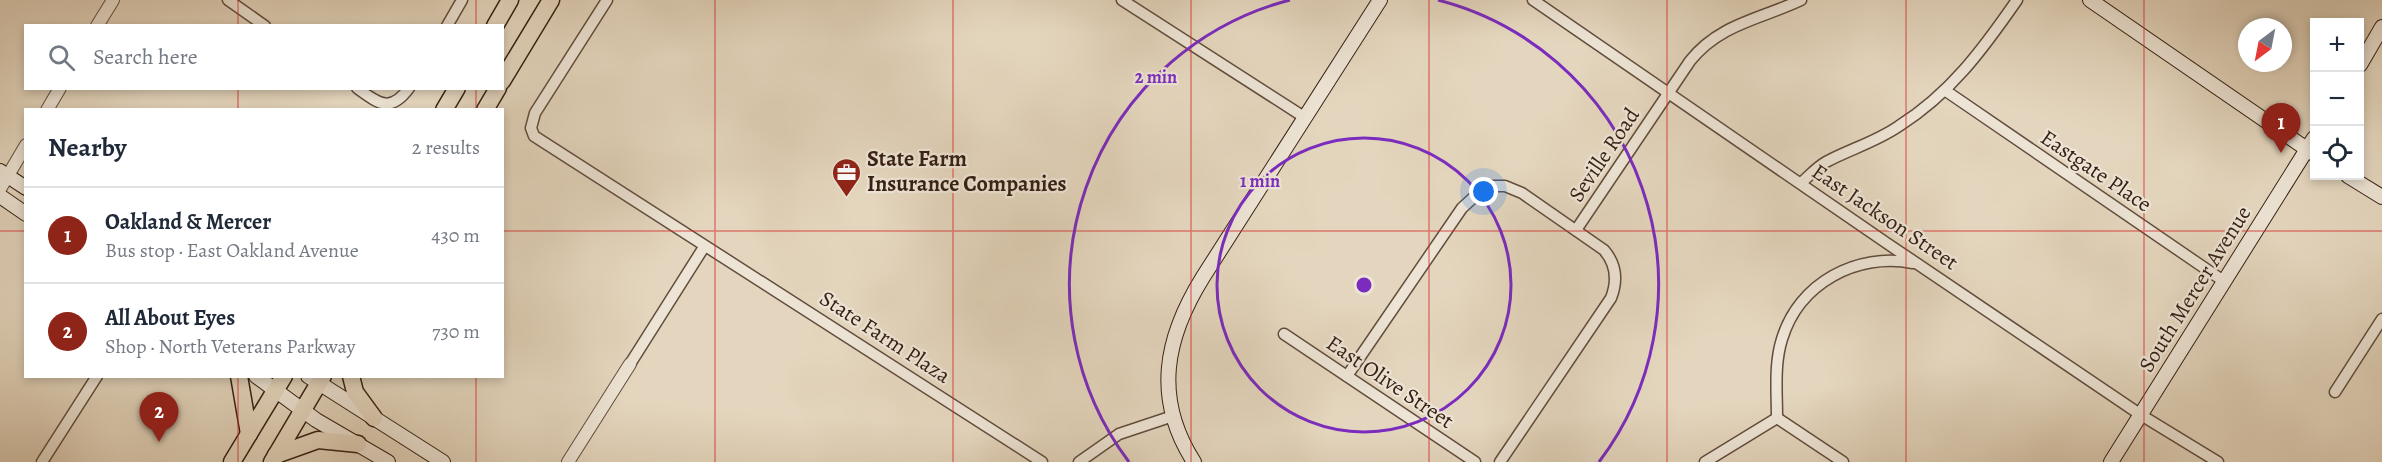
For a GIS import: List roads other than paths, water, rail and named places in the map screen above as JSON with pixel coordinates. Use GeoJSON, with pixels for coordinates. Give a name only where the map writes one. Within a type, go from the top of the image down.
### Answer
{"type":"FeatureCollection","features":[{"type":"Feature","properties":{"kind":"highway"},"geometry":{"type":"LineString","coordinates":[[496,24],[510,0]]}},
{"type":"Feature","properties":{"kind":"highway"},"geometry":{"type":"LineString","coordinates":[[504,78],[551,0]]}},
{"type":"Feature","properties":{"kind":"highway"},"geometry":{"type":"LineString","coordinates":[[445,108],[456,90]]}},
{"type":"Feature","properties":{"kind":"highway"},"geometry":{"type":"LineString","coordinates":[[486,108],[497,90]]}},
{"type":"Feature","properties":{"kind":"highway"},"geometry":{"type":"LineString","coordinates":[[239,378],[249,434]]}},
{"type":"Feature","properties":{"kind":"highway"},"geometry":{"type":"LineString","coordinates":[[352,378],[355,392],[374,418]]}},
{"type":"Feature","properties":{"kind":"highway"},"geometry":{"type":"LineString","coordinates":[[274,459],[303,411],[317,379]]}},
{"type":"Feature","properties":{"kind":"highway"},"geometry":{"type":"LineString","coordinates":[[232,462],[280,384]]}},
{"type":"Feature","properties":{"kind":"highway"},"geometry":{"type":"LineString","coordinates":[[274,459],[318,440],[358,444]]}},
{"type":"Feature","properties":{"kind":"main road"},"geometry":{"type":"LineString","coordinates":[[1194,462],[1179,435],[1167,382],[1177,325],[1185,308],[1304,117],[1380,0]]}},
{"type":"Feature","properties":{"kind":"main road"},"geometry":{"type":"LineString","coordinates":[[2090,0],[2310,146]]}},
{"type":"Feature","properties":{"kind":"main road"},"geometry":{"type":"LineString","coordinates":[[2364,57],[2382,27]]}},
{"type":"Feature","properties":{"kind":"main road","name":"South Mercer Avenue"},"geometry":{"type":"LineString","coordinates":[[2111,462],[2310,150]]}},
{"type":"Feature","properties":{"kind":"main road"},"geometry":{"type":"LineString","coordinates":[[4,173],[24,187]]}},
{"type":"Feature","properties":{"kind":"main road"},"geometry":{"type":"LineString","coordinates":[[2354,180],[2382,197]]}},
{"type":"Feature","properties":{"kind":"main road"},"geometry":{"type":"LineString","coordinates":[[0,196],[24,213]]}},
{"type":"Feature","properties":{"kind":"main road"},"geometry":{"type":"LineString","coordinates":[[262,378],[280,384],[303,411],[388,462]]}},
{"type":"Feature","properties":{"kind":"main road"},"geometry":{"type":"LineString","coordinates":[[317,379],[443,462]]}},
{"type":"Feature","properties":{"kind":"street"},"geometry":{"type":"LineString","coordinates":[[98,24],[113,0]]}},
{"type":"Feature","properties":{"kind":"street"},"geometry":{"type":"LineString","coordinates":[[228,0],[262,24]]}},
{"type":"Feature","properties":{"kind":"street"},"geometry":{"type":"LineString","coordinates":[[448,24],[462,0]]}},
{"type":"Feature","properties":{"kind":"street","name":"State Farm Plaza"},"geometry":{"type":"LineString","coordinates":[[607,0],[535,113],[532,120],[532,132],[540,142],[1042,462]]}},
{"type":"Feature","properties":{"kind":"street"},"geometry":{"type":"LineString","coordinates":[[1122,0],[1304,117]]}},
{"type":"Feature","properties":{"kind":"street","name":"East Jackson Street"},"geometry":{"type":"LineString","coordinates":[[1533,0],[2141,415],[2218,462]]}},
{"type":"Feature","properties":{"kind":"street","name":"Seville Road"},"geometry":{"type":"LineString","coordinates":[[1500,462],[1614,292],[1615,273],[1608,255],[1576,230],[1690,61],[1711,39],[1728,29],[1801,0]]}},
{"type":"Feature","properties":{"kind":"street"},"geometry":{"type":"LineString","coordinates":[[1801,183],[1824,163],[1864,147],[1898,127],[1946,91],[1976,58],[2016,0]]}},
{"type":"Feature","properties":{"kind":"street"},"geometry":{"type":"LineString","coordinates":[[48,108],[59,90]]}},
{"type":"Feature","properties":{"kind":"street"},"geometry":{"type":"LineString","coordinates":[[360,90],[382,104],[390,105],[400,100],[407,90]]}},
{"type":"Feature","properties":{"kind":"street","name":"Eastgate Place"},"geometry":{"type":"LineString","coordinates":[[1946,91],[2224,282]]}},
{"type":"Feature","properties":{"kind":"street"},"geometry":{"type":"LineString","coordinates":[[0,189],[4,173],[24,148]]}},
{"type":"Feature","properties":{"kind":"street"},"geometry":{"type":"LineString","coordinates":[[1347,376],[1462,208],[1486,186],[1505,186],[1522,193],[1576,230]]}},
{"type":"Feature","properties":{"kind":"street"},"geometry":{"type":"LineString","coordinates":[[568,462],[704,247]]}},
{"type":"Feature","properties":{"kind":"street"},"geometry":{"type":"LineString","coordinates":[[1776,418],[1778,358],[1782,339],[1792,316],[1807,296],[1837,273],[1860,264],[1883,261],[1918,264]]}},
{"type":"Feature","properties":{"kind":"street"},"geometry":{"type":"LineString","coordinates":[[2335,392],[2382,319]]}},
{"type":"Feature","properties":{"kind":"street","name":"East Olive Street"},"geometry":{"type":"LineString","coordinates":[[1284,334],[1475,462]]}},
{"type":"Feature","properties":{"kind":"street"},"geometry":{"type":"LineString","coordinates":[[42,462],[96,378]]}},
{"type":"Feature","properties":{"kind":"street"},"geometry":{"type":"LineString","coordinates":[[1079,462],[1119,434],[1173,416]]}},
{"type":"Feature","properties":{"kind":"street"},"geometry":{"type":"LineString","coordinates":[[1705,462],[1776,418]]}},
{"type":"Feature","properties":{"kind":"street"},"geometry":{"type":"LineString","coordinates":[[1776,418],[1843,462]]}},
{"type":"Feature","properties":{"kind":"place","name":"Oakland & Mercer"},"geometry":{"type":"Point","coordinates":[2281,153]}},
{"type":"Feature","properties":{"kind":"place","name":"State Farm Insurance Companies"},"geometry":{"type":"Point","coordinates":[846,198]}},
{"type":"Feature","properties":{"kind":"place","name":"All About Eyes"},"geometry":{"type":"Point","coordinates":[159,442]}}]}
